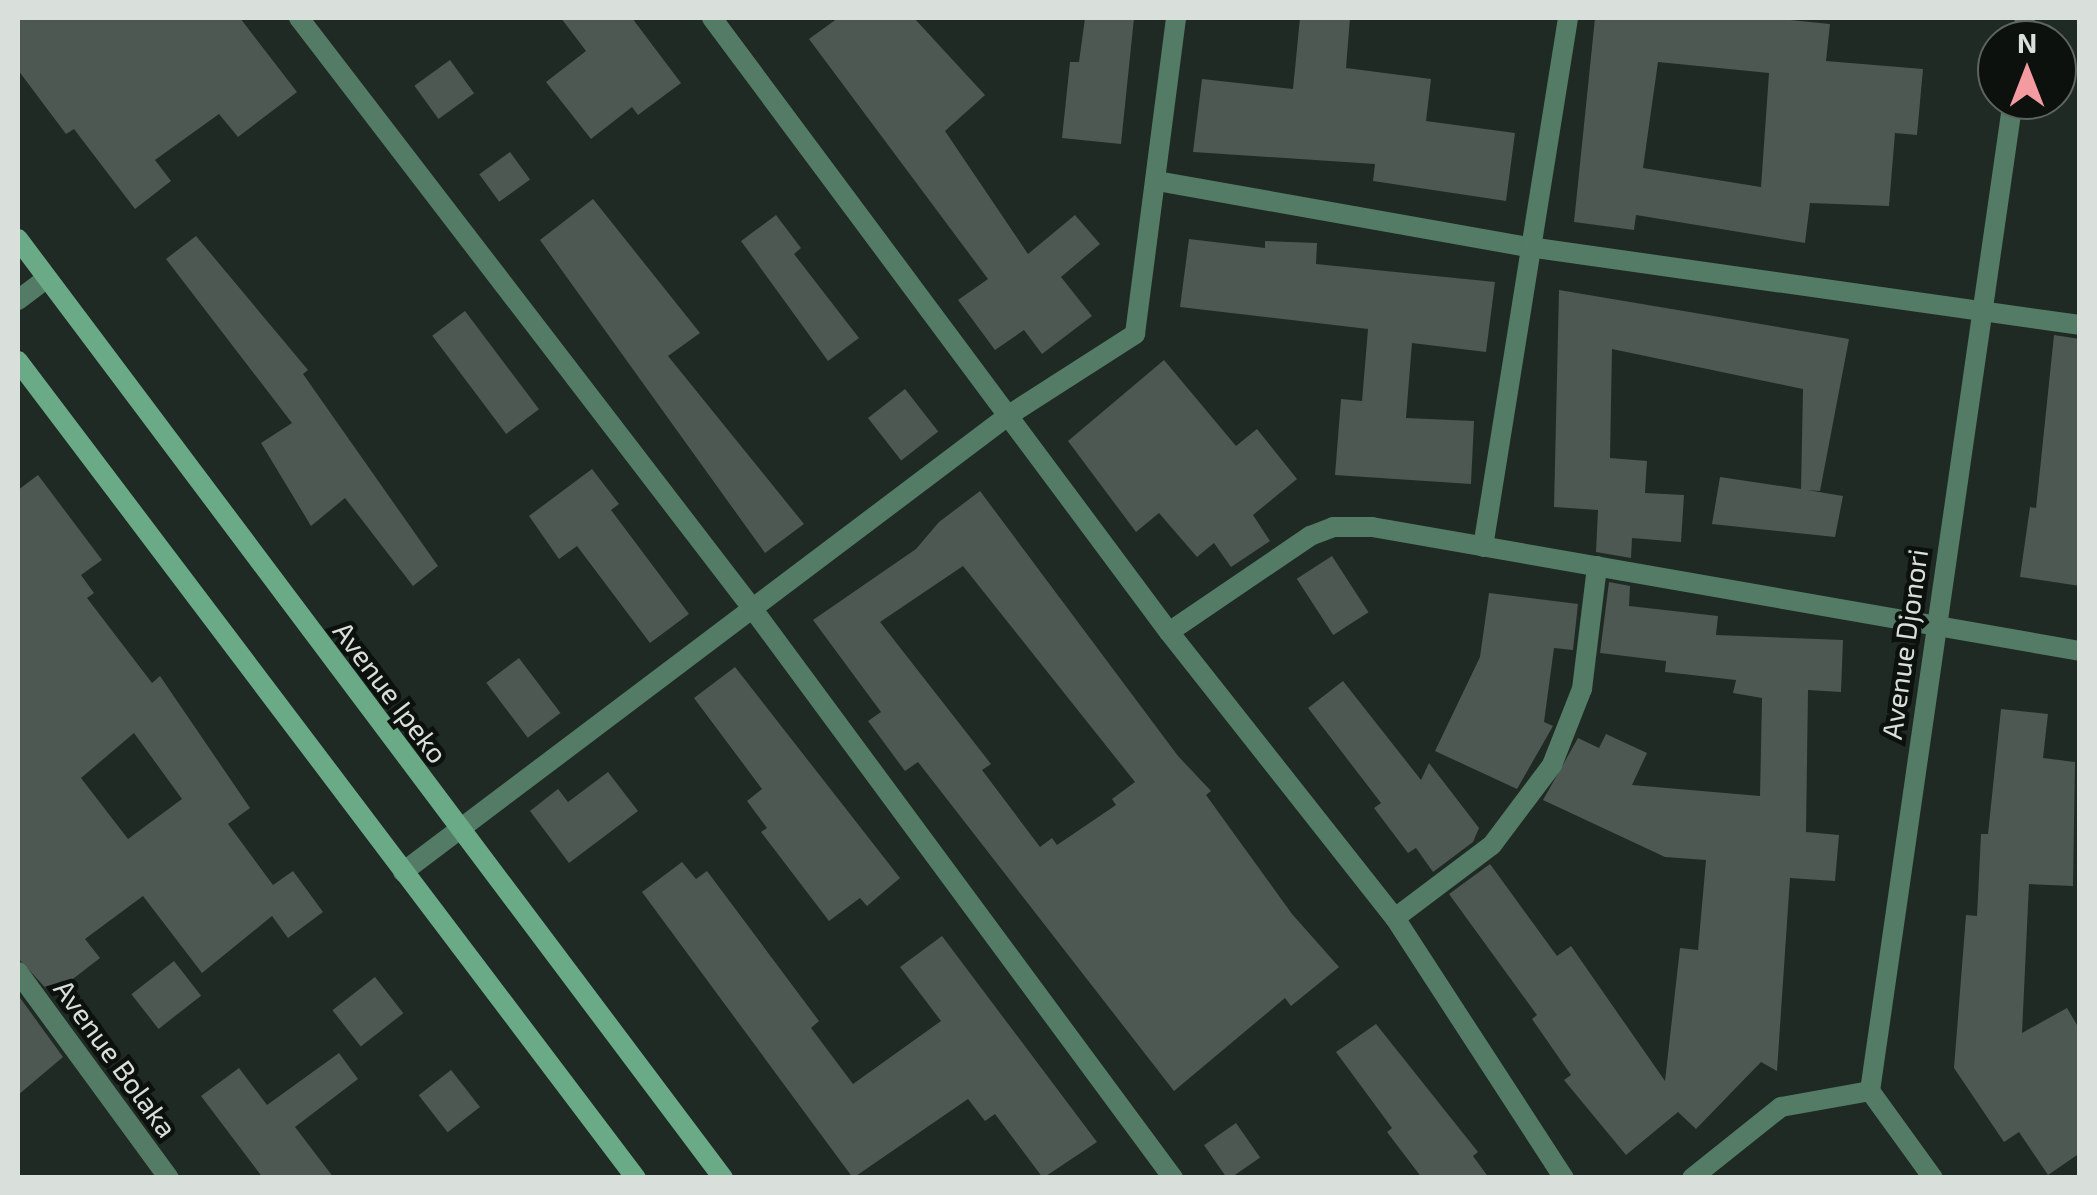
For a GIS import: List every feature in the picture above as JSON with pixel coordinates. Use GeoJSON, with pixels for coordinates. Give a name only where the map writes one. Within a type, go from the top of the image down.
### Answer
{"type":"FeatureCollection","features":[{"type":"Feature","properties":{"kind":"street"},"geometry":{"type":"LineString","coordinates":[[298,18],[752,608],[1173,1178]]}},
{"type":"Feature","properties":{"kind":"street"},"geometry":{"type":"LineString","coordinates":[[712,18],[1169,632],[1395,918],[1564,1178]]}},
{"type":"Feature","properties":{"kind":"street"},"geometry":{"type":"LineString","coordinates":[[404,872],[458,827],[1009,414],[1135,334],[1176,18]]}},
{"type":"Feature","properties":{"kind":"street"},"geometry":{"type":"LineString","coordinates":[[1483,547],[1568,18]]}},
{"type":"Feature","properties":{"kind":"street","name":"Avenue Djonori"},"geometry":{"type":"LineString","coordinates":[[1870,1092],[1934,626],[2010,120]]}},
{"type":"Feature","properties":{"kind":"street"},"geometry":{"type":"LineString","coordinates":[[1157,181],[1529,246],[2080,325]]}},
{"type":"Feature","properties":{"kind":"street","name":"Avenue Ipeko"},"geometry":{"type":"LineString","coordinates":[[18,239],[723,1178]]}},
{"type":"Feature","properties":{"kind":"street"},"geometry":{"type":"LineString","coordinates":[[18,300],[46,279]]}},
{"type":"Feature","properties":{"kind":"street"},"geometry":{"type":"LineString","coordinates":[[18,362],[636,1178]]}},
{"type":"Feature","properties":{"kind":"street"},"geometry":{"type":"LineString","coordinates":[[1169,632],[1332,528],[1372,528],[2080,651]]}},
{"type":"Feature","properties":{"kind":"street"},"geometry":{"type":"LineString","coordinates":[[1395,918],[1492,845],[1552,764],[1582,690],[1596,566]]}},
{"type":"Feature","properties":{"kind":"street","name":"Avenue Bolaka"},"geometry":{"type":"LineString","coordinates":[[18,972],[169,1178]]}},
{"type":"Feature","properties":{"kind":"street"},"geometry":{"type":"LineString","coordinates":[[1692,1178],[1781,1107],[1870,1092],[1933,1178]]}},
{"type":"Feature","properties":{"kind":"building"},"geometry":{"type":"Polygon","coordinates":[[[18,18],[240,18],[297,92],[238,137],[219,114],[155,160],[171,181],[135,209],[74,129],[66,134],[18,70],[18,18]]]}},
{"type":"Feature","properties":{"kind":"building"},"geometry":{"type":"Polygon","coordinates":[[[561,18],[632,18],[681,83],[638,115],[632,107],[591,139],[546,82],[586,51],[561,18]]]}},
{"type":"Feature","properties":{"kind":"building"},"geometry":{"type":"Polygon","coordinates":[[[838,18],[914,18],[985,95],[945,131],[1028,254],[1075,215],[1100,244],[1061,277],[1092,316],[1042,354],[1024,330],[995,350],[958,300],[988,279],[809,39],[838,18]]]}},
{"type":"Feature","properties":{"kind":"building"},"geometry":{"type":"Polygon","coordinates":[[[1085,18],[1134,18],[1121,144],[1062,138],[1070,62],[1079,62],[1085,18]]]}},
{"type":"Feature","properties":{"kind":"building"},"geometry":{"type":"Polygon","coordinates":[[[1300,18],[1350,18],[1346,68],[1431,79],[1426,121],[1515,133],[1506,201],[1373,181],[1375,164],[1193,152],[1202,79],[1293,89],[1300,18]]]}},
{"type":"Feature","properties":{"kind":"building"},"geometry":{"type":"Polygon","coordinates":[[[1595,18],[1770,18],[1830,24],[1826,61],[1923,69],[1917,135],[1895,133],[1889,206],[1810,203],[1805,243],[1636,215],[1634,230],[1574,222],[1595,18]],[[1658,62],[1643,168],[1761,187],[1769,73],[1658,62]]]}},
{"type":"Feature","properties":{"kind":"building"},"geometry":{"type":"Polygon","coordinates":[[[450,60],[474,93],[439,119],[414,86],[450,60]]]}},
{"type":"Feature","properties":{"kind":"building"},"geometry":{"type":"Polygon","coordinates":[[[510,152],[530,180],[499,202],[479,174],[510,152]]]}},
{"type":"Feature","properties":{"kind":"building"},"geometry":{"type":"Polygon","coordinates":[[[593,199],[700,333],[668,356],[804,524],[765,553],[540,240],[593,199]]]}},
{"type":"Feature","properties":{"kind":"building"},"geometry":{"type":"Polygon","coordinates":[[[776,215],[801,248],[794,254],[859,338],[828,361],[741,241],[776,215]]]}},
{"type":"Feature","properties":{"kind":"building"},"geometry":{"type":"Polygon","coordinates":[[[196,236],[308,370],[303,374],[438,566],[413,586],[345,498],[311,526],[261,443],[292,423],[166,259],[196,236]]]}},
{"type":"Feature","properties":{"kind":"building"},"geometry":{"type":"Polygon","coordinates":[[[1189,239],[1265,248],[1265,241],[1317,243],[1316,264],[1495,282],[1486,352],[1412,343],[1406,418],[1474,421],[1471,484],[1335,475],[1341,399],[1362,401],[1368,329],[1180,307],[1189,239]]]}},
{"type":"Feature","properties":{"kind":"building"},"geometry":{"type":"Polygon","coordinates":[[[1559,290],[1849,339],[1820,491],[1807,490],[1843,496],[1835,537],[1712,524],[1720,477],[1801,489],[1803,389],[1612,349],[1610,458],[1647,461],[1645,493],[1684,495],[1681,542],[1632,538],[1631,558],[1596,552],[1598,510],[1554,507],[1559,290]]]}},
{"type":"Feature","properties":{"kind":"building"},"geometry":{"type":"Polygon","coordinates":[[[465,311],[539,409],[506,434],[432,336],[465,311]]]}},
{"type":"Feature","properties":{"kind":"building"},"geometry":{"type":"Polygon","coordinates":[[[2054,335],[2080,339],[2080,586],[2020,577],[2030,507],[2036,508],[2054,335]]]}},
{"type":"Feature","properties":{"kind":"building"},"geometry":{"type":"Polygon","coordinates":[[[1164,360],[1236,446],[1257,429],[1297,479],[1253,515],[1270,541],[1231,567],[1214,543],[1197,557],[1159,513],[1136,532],[1068,441],[1164,360]]]}},
{"type":"Feature","properties":{"kind":"building"},"geometry":{"type":"Polygon","coordinates":[[[905,389],[938,432],[901,460],[868,418],[905,389]]]}},
{"type":"Feature","properties":{"kind":"building"},"geometry":{"type":"Polygon","coordinates":[[[592,469],[619,504],[611,510],[689,614],[650,643],[577,546],[559,559],[529,516],[592,469]]]}},
{"type":"Feature","properties":{"kind":"building"},"geometry":{"type":"Polygon","coordinates":[[[38,475],[102,560],[81,575],[94,593],[87,598],[152,683],[160,676],[250,808],[228,824],[273,885],[293,871],[323,912],[288,938],[272,916],[202,973],[143,896],[85,939],[100,958],[52,995],[18,958],[18,490],[38,475]],[[134,733],[81,778],[128,839],[182,799],[134,733]]]}},
{"type":"Feature","properties":{"kind":"building"},"geometry":{"type":"Polygon","coordinates":[[[980,491],[1178,756],[1211,791],[1206,795],[1292,914],[1339,967],[1291,1006],[1285,998],[1174,1091],[918,762],[905,771],[868,721],[881,712],[813,620],[916,549],[939,522],[980,491]],[[963,566],[880,622],[991,764],[982,770],[1040,847],[1052,838],[1057,845],[1116,805],[1112,799],[1135,782],[963,566]]]}},
{"type":"Feature","properties":{"kind":"building"},"geometry":{"type":"Polygon","coordinates":[[[1332,556],[1368,612],[1333,635],[1297,579],[1332,556]]]}},
{"type":"Feature","properties":{"kind":"building"},"geometry":{"type":"Polygon","coordinates":[[[1609,582],[1630,586],[1629,606],[1718,616],[1716,635],[1843,640],[1841,692],[1808,690],[1806,832],[1839,835],[1835,881],[1790,878],[1777,1071],[1761,1062],[1696,1129],[1678,1112],[1626,1155],[1564,1080],[1571,1075],[1532,1019],[1537,1015],[1449,894],[1490,864],[1557,956],[1571,946],[1665,1081],[1680,948],[1698,950],[1706,860],[1665,857],[1543,800],[1578,738],[1599,748],[1606,734],[1647,753],[1632,785],[1760,796],[1762,698],[1733,693],[1736,680],[1665,672],[1666,661],[1600,653],[1609,582]]]}},
{"type":"Feature","properties":{"kind":"building"},"geometry":{"type":"Polygon","coordinates":[[[1489,593],[1578,604],[1573,650],[1554,648],[1544,722],[1553,726],[1517,789],[1435,751],[1480,657],[1489,593]]]}},
{"type":"Feature","properties":{"kind":"building"},"geometry":{"type":"Polygon","coordinates":[[[519,658],[561,713],[528,738],[486,683],[519,658]]]}},
{"type":"Feature","properties":{"kind":"building"},"geometry":{"type":"Polygon","coordinates":[[[735,667],[900,878],[867,906],[860,898],[829,921],[761,832],[767,828],[747,801],[762,789],[694,698],[735,667]]]}},
{"type":"Feature","properties":{"kind":"building"},"geometry":{"type":"Polygon","coordinates":[[[1343,681],[1421,780],[1429,763],[1479,828],[1473,842],[1433,872],[1416,848],[1408,853],[1374,808],[1381,803],[1308,708],[1343,681]]]}},
{"type":"Feature","properties":{"kind":"building"},"geometry":{"type":"Polygon","coordinates":[[[2001,709],[2048,714],[2043,758],[2075,762],[2073,886],[2029,884],[2022,1033],[2067,1008],[2080,1030],[2080,1153],[2048,1175],[2019,1132],[2004,1142],[1954,1068],[1966,915],[1977,916],[1981,834],[1988,834],[2001,709]]]}},
{"type":"Feature","properties":{"kind":"building"},"geometry":{"type":"Polygon","coordinates":[[[608,772],[638,811],[569,863],[530,811],[558,789],[568,802],[608,772]]]}},
{"type":"Feature","properties":{"kind":"building"},"geometry":{"type":"Polygon","coordinates":[[[682,862],[696,879],[707,871],[819,1021],[811,1028],[853,1084],[941,1021],[900,967],[942,936],[1097,1142],[1043,1178],[995,1114],[985,1121],[968,1099],[853,1178],[642,892],[682,862]]]}},
{"type":"Feature","properties":{"kind":"building"},"geometry":{"type":"Polygon","coordinates":[[[174,961],[201,996],[159,1029],[131,994],[174,961]]]}},
{"type":"Feature","properties":{"kind":"building"},"geometry":{"type":"Polygon","coordinates":[[[375,977],[403,1013],[361,1046],[332,1010],[375,977]]]}},
{"type":"Feature","properties":{"kind":"building"},"geometry":{"type":"Polygon","coordinates":[[[18,995],[63,1057],[18,1095],[18,995]]]}},
{"type":"Feature","properties":{"kind":"building"},"geometry":{"type":"Polygon","coordinates":[[[1376,1024],[1478,1152],[1473,1156],[1489,1178],[1422,1178],[1387,1132],[1392,1128],[1336,1052],[1376,1024]]]}},
{"type":"Feature","properties":{"kind":"building"},"geometry":{"type":"Polygon","coordinates":[[[339,1053],[358,1079],[295,1127],[334,1178],[263,1178],[201,1096],[239,1068],[267,1105],[339,1053]]]}},
{"type":"Feature","properties":{"kind":"building"},"geometry":{"type":"Polygon","coordinates":[[[451,1070],[480,1107],[448,1132],[419,1095],[451,1070]]]}},
{"type":"Feature","properties":{"kind":"building"},"geometry":{"type":"Polygon","coordinates":[[[1236,1123],[1260,1157],[1227,1178],[1204,1145],[1236,1123]]]}}]}
